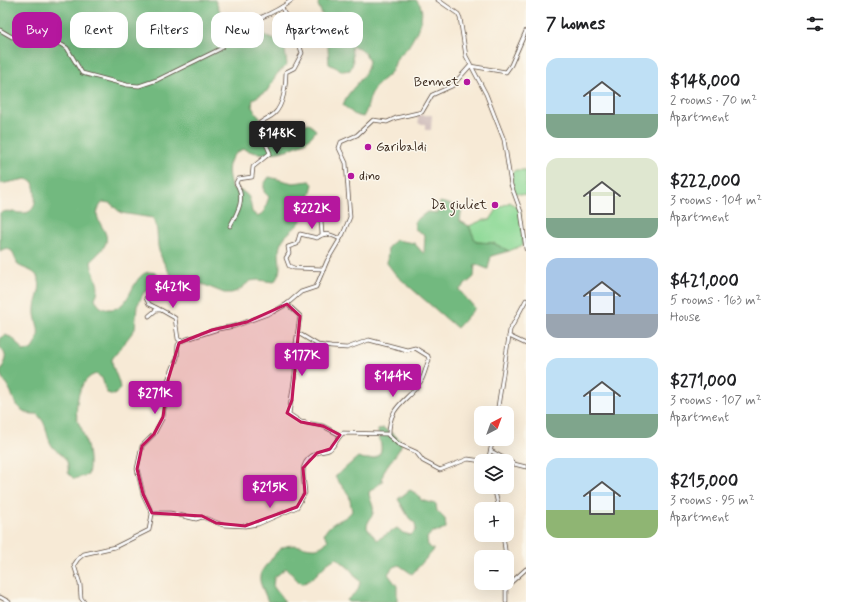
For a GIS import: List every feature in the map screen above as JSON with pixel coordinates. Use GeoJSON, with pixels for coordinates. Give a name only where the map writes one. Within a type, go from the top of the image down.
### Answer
{"type":"FeatureCollection","features":[{"type":"Feature","properties":{"kind":"street"},"geometry":{"type":"LineString","coordinates":[[0,30],[13,37],[31,27],[67,48],[75,63],[84,74],[119,84],[139,86],[156,80],[220,49],[223,46],[227,25],[238,24],[282,7],[292,0]]}},
{"type":"Feature","properties":{"kind":"street"},"geometry":{"type":"LineString","coordinates":[[438,0],[458,14],[460,18],[463,45],[470,66],[484,91],[504,140],[511,186],[521,212],[526,249]]}},
{"type":"Feature","properties":{"kind":"street"},"geometry":{"type":"LineString","coordinates":[[252,128],[257,127],[262,120],[274,114],[281,103],[284,94],[286,72],[294,68],[302,53],[297,38],[292,35],[282,7]]}},
{"type":"Feature","properties":{"kind":"street"},"geometry":{"type":"LineString","coordinates":[[470,66],[506,72],[511,65],[526,31]]}},
{"type":"Feature","properties":{"kind":"street"},"geometry":{"type":"LineString","coordinates":[[181,341],[212,330],[247,322],[273,312],[287,304],[301,292],[316,287],[350,217],[346,163],[340,148],[341,142],[357,135],[375,119],[387,122],[396,118],[422,112],[432,95],[452,86],[470,66]]}},
{"type":"Feature","properties":{"kind":"street"},"geometry":{"type":"LineString","coordinates":[[230,226],[240,208],[241,191],[236,184],[238,179],[252,177],[253,167],[270,153],[266,144],[260,140],[262,137],[257,127]]}},
{"type":"Feature","properties":{"kind":"street"},"geometry":{"type":"LineString","coordinates":[[313,218],[321,220],[322,234]]}},
{"type":"Feature","properties":{"kind":"street"},"geometry":{"type":"LineString","coordinates":[[324,269],[294,268],[289,266],[286,258],[289,253],[288,247],[297,244],[300,234],[317,238],[322,234],[328,234],[340,239]]}},
{"type":"Feature","properties":{"kind":"street"},"geometry":{"type":"LineString","coordinates":[[146,298],[153,308],[161,310],[175,318],[178,339],[181,341]]}},
{"type":"Feature","properties":{"kind":"street"},"geometry":{"type":"LineString","coordinates":[[498,406],[509,336],[513,324],[526,300]]}},
{"type":"Feature","properties":{"kind":"street"},"geometry":{"type":"LineString","coordinates":[[287,304],[300,315],[295,374],[289,414],[301,422],[323,426],[340,435]]}},
{"type":"Feature","properties":{"kind":"street"},"geometry":{"type":"LineString","coordinates":[[149,316],[156,310],[161,310]]}},
{"type":"Feature","properties":{"kind":"street"},"geometry":{"type":"LineString","coordinates":[[298,333],[318,345],[347,348],[369,340],[407,350],[415,348],[428,356],[430,360],[421,381],[400,402],[394,412],[389,436]]}},
{"type":"Feature","properties":{"kind":"street"},"geometry":{"type":"LineString","coordinates":[[509,336],[526,344]]}},
{"type":"Feature","properties":{"kind":"street"},"geometry":{"type":"LineString","coordinates":[[84,602],[81,598],[80,584],[75,568],[76,560],[84,554],[115,547],[149,530],[152,514],[143,494],[137,469],[141,447],[154,434],[163,417],[169,376],[177,358],[181,341]]}},
{"type":"Feature","properties":{"kind":"street"},"geometry":{"type":"LineString","coordinates":[[145,390],[150,391],[167,389]]}},
{"type":"Feature","properties":{"kind":"street"},"geometry":{"type":"LineString","coordinates":[[152,514],[170,513],[196,519],[202,517],[216,523],[237,527],[258,524],[299,505],[305,493],[302,473],[307,461],[316,453],[330,449],[340,435],[346,433],[389,436],[398,444],[416,452],[423,462],[438,469],[454,466],[468,459],[474,460]]}},
{"type":"Feature","properties":{"kind":"street"},"geometry":{"type":"LineString","coordinates":[[490,454],[492,446]]}},
{"type":"Feature","properties":{"kind":"street"},"geometry":{"type":"LineString","coordinates":[[491,450],[514,464],[526,467]]}},
{"type":"Feature","properties":{"kind":"street"},"geometry":{"type":"LineString","coordinates":[[514,579],[526,569]]}},
{"type":"Feature","properties":{"kind":"street"},"geometry":{"type":"LineString","coordinates":[[506,590],[506,602]]}},
{"type":"Feature","properties":{"kind":"street"},"geometry":{"type":"LineString","coordinates":[[0,597],[9,602]]}},
{"type":"Feature","properties":{"kind":"highlighted area"},"geometry":{"type":"Polygon","coordinates":[[[287,304],[300,316],[292,400],[287,413],[301,422],[323,426],[340,435],[330,449],[317,453],[303,468],[305,493],[297,507],[245,526],[216,523],[202,516],[152,513],[143,494],[137,469],[142,446],[154,434],[163,417],[168,380],[179,343],[212,330],[247,322],[287,304]]]}},
{"type":"Feature","properties":{"kind":"shaded area"},"geometry":{"type":"Polygon","coordinates":[[[417,115],[432,115],[431,130],[425,130],[425,124],[419,124],[417,115]]]}},
{"type":"Feature","properties":{"kind":"green space"},"geometry":{"type":"Polygon","coordinates":[[[0,0],[215,0],[220,12],[211,12],[211,48],[264,48],[264,34],[272,39],[272,48],[285,48],[287,65],[277,74],[267,91],[253,99],[252,107],[257,114],[269,125],[277,128],[292,129],[308,123],[316,130],[306,141],[290,149],[265,154],[254,153],[243,149],[237,152],[230,161],[228,171],[232,188],[245,193],[248,196],[252,212],[258,217],[264,211],[269,197],[264,192],[264,184],[269,177],[293,183],[310,181],[313,184],[302,219],[298,225],[285,237],[279,248],[280,267],[278,277],[274,282],[258,280],[250,281],[238,291],[231,293],[224,293],[202,284],[179,284],[169,272],[160,255],[157,228],[153,218],[121,213],[110,203],[103,202],[97,214],[107,239],[104,247],[91,262],[98,284],[95,298],[99,306],[108,309],[115,309],[120,306],[128,297],[137,280],[145,273],[156,273],[160,279],[158,287],[144,292],[137,306],[135,329],[112,359],[120,390],[114,395],[107,393],[102,378],[96,374],[86,381],[79,392],[77,419],[88,448],[89,470],[88,475],[74,479],[68,473],[68,466],[65,458],[53,447],[50,442],[43,421],[37,414],[27,413],[17,405],[10,389],[0,373],[6,359],[4,352],[0,349],[0,338],[5,335],[13,338],[23,351],[31,350],[38,338],[35,305],[40,284],[35,274],[18,265],[12,251],[6,248],[0,251],[0,213],[9,211],[22,213],[31,210],[34,207],[35,202],[33,182],[26,179],[0,184],[0,0]]]}},
{"type":"Feature","properties":{"kind":"green space"},"geometry":{"type":"Polygon","coordinates":[[[319,0],[416,0],[420,5],[422,10],[420,24],[414,37],[408,47],[397,58],[391,72],[374,89],[363,117],[355,115],[343,105],[345,99],[368,68],[369,61],[366,55],[362,50],[357,48],[363,48],[363,12],[321,12],[318,5],[319,0]]]}},
{"type":"Feature","properties":{"kind":"green space"},"geometry":{"type":"Polygon","coordinates":[[[328,48],[351,48],[353,63],[350,70],[343,71],[329,64],[328,48]]]}},
{"type":"Feature","properties":{"kind":"green space"},"geometry":{"type":"Polygon","coordinates":[[[516,170],[526,170],[526,195],[515,193],[511,173],[516,170]]]}},
{"type":"Feature","properties":{"kind":"green space"},"geometry":{"type":"Polygon","coordinates":[[[440,202],[462,207],[460,221],[469,226],[476,242],[493,243],[509,251],[491,256],[488,269],[475,264],[474,277],[459,290],[475,308],[457,328],[396,275],[387,263],[388,247],[396,240],[414,243],[424,254],[425,235],[415,229],[415,221],[427,212],[438,213],[440,202]]]}},
{"type":"Feature","properties":{"kind":"green space"},"geometry":{"type":"Polygon","coordinates":[[[510,202],[520,210],[523,245],[509,251],[493,243],[476,242],[469,226],[483,220],[490,220],[498,208],[510,202]]]}},
{"type":"Feature","properties":{"kind":"green space"},"geometry":{"type":"Polygon","coordinates":[[[383,428],[396,436],[402,443],[400,449],[384,471],[382,482],[369,492],[373,510],[367,528],[377,540],[397,528],[403,533],[411,535],[416,530],[415,523],[409,518],[398,499],[410,490],[417,494],[421,500],[436,504],[437,511],[445,519],[446,528],[432,532],[427,538],[428,546],[434,550],[412,574],[399,565],[392,568],[388,574],[397,586],[397,602],[348,602],[347,600],[358,590],[360,582],[350,569],[337,558],[327,564],[307,582],[301,584],[286,568],[274,578],[273,586],[285,602],[268,602],[260,580],[260,576],[265,567],[280,549],[287,546],[293,545],[318,548],[328,540],[324,534],[327,529],[334,523],[349,515],[352,511],[349,495],[335,477],[358,457],[370,459],[380,454],[381,445],[378,430],[383,428]]]}},
{"type":"Feature","properties":{"kind":"place","name":"Bennet"},"geometry":{"type":"Point","coordinates":[467,82]}},
{"type":"Feature","properties":{"kind":"place","name":"Garibaldi"},"geometry":{"type":"Point","coordinates":[368,147]}},
{"type":"Feature","properties":{"kind":"place","name":"dino"},"geometry":{"type":"Point","coordinates":[351,176]}},
{"type":"Feature","properties":{"kind":"place","name":"Da giuliet"},"geometry":{"type":"Point","coordinates":[495,205]}}]}
